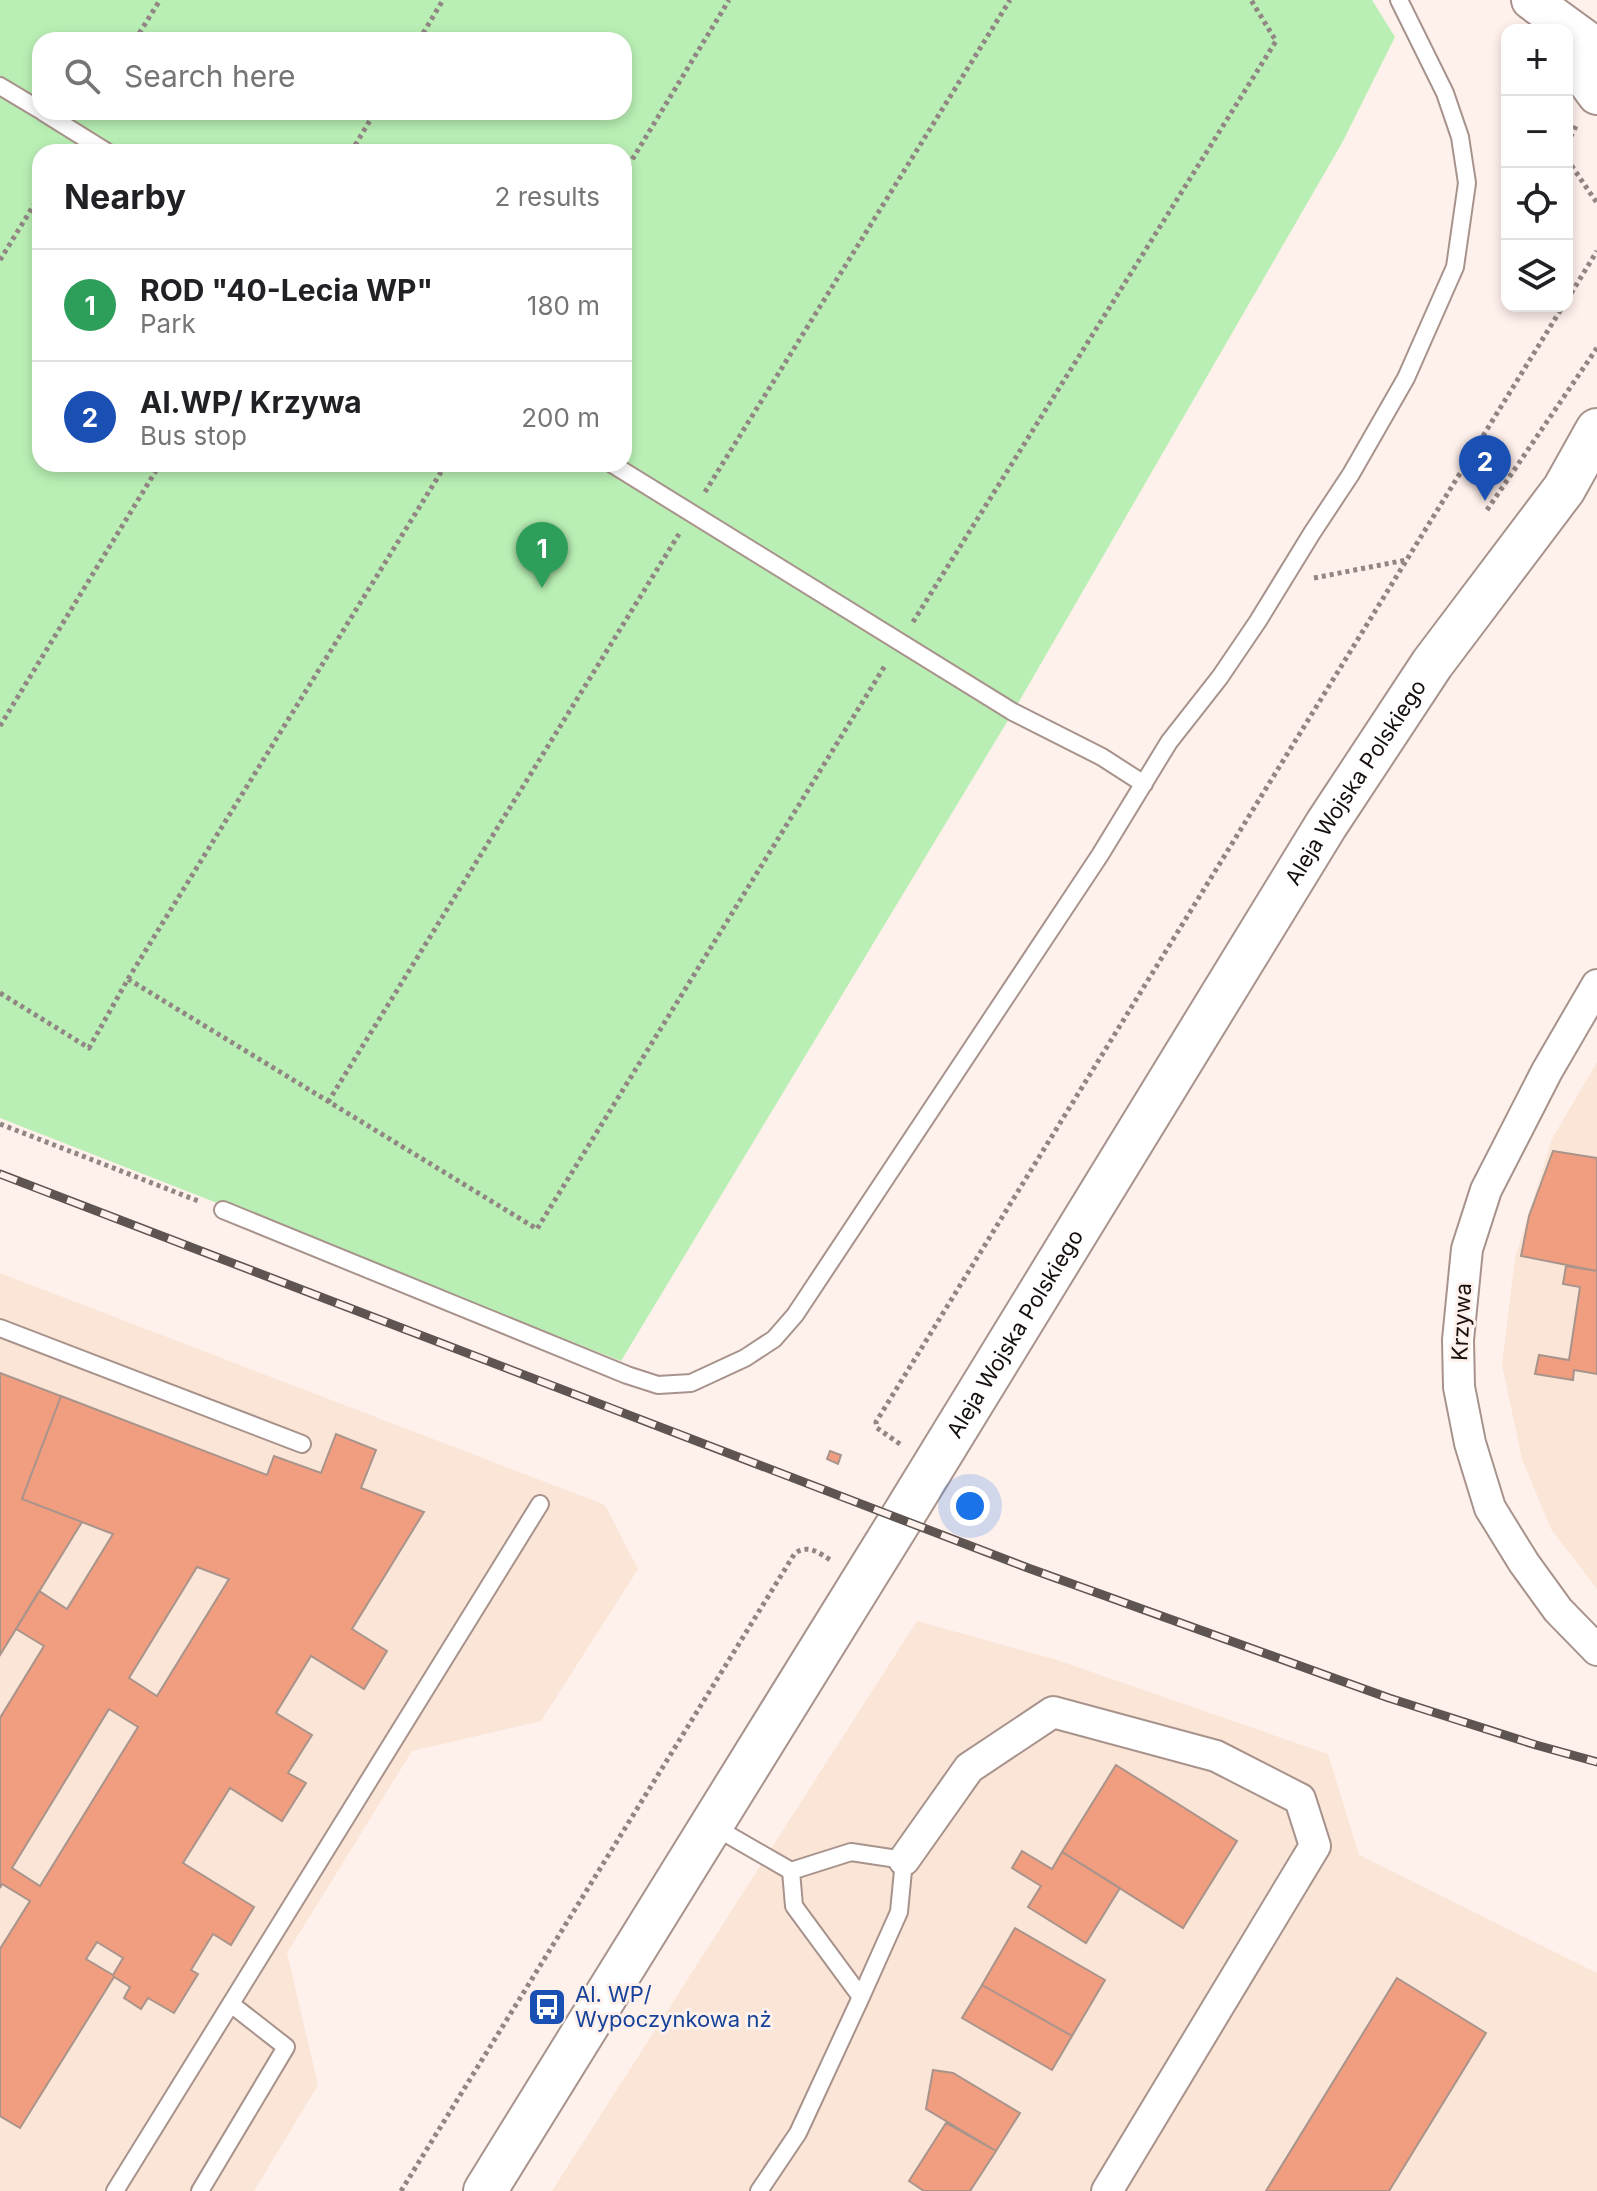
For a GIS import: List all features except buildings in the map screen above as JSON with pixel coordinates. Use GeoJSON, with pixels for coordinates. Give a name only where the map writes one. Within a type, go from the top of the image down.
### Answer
{"type":"FeatureCollection","features":[{"type":"Feature","properties":{"kind":"main road","name":"Aleja Wojska Polskiego"},"geometry":{"type":"LineString","coordinates":[[1564,489],[1597,430]]}},
{"type":"Feature","properties":{"kind":"main road","name":"Aleja Wojska Polskiego"},"geometry":{"type":"LineString","coordinates":[[485,2191],[1326,825],[1432,664],[1564,489],[1597,455]]}},
{"type":"Feature","properties":{"kind":"street"},"geometry":{"type":"LineString","coordinates":[[1529,0],[1545,24]]}},
{"type":"Feature","properties":{"kind":"street"},"geometry":{"type":"LineString","coordinates":[[1529,0],[1597,48]]}},
{"type":"Feature","properties":{"kind":"street"},"geometry":{"type":"LineString","coordinates":[[1573,62],[1597,95]]}},
{"type":"Feature","properties":{"kind":"street","name":"Krzywa"},"geometry":{"type":"LineString","coordinates":[[1597,985],[1547,1071],[1486,1190],[1467,1249],[1458,1340],[1459,1387],[1470,1443],[1490,1508],[1558,1610],[1597,1650]]}},
{"type":"Feature","properties":{"kind":"street"},"geometry":{"type":"LineString","coordinates":[[904,1860],[969,1768],[1053,1712],[1216,1756],[1300,1799],[1315,1846],[1107,2191]]}},
{"type":"Feature","properties":{"kind":"lane"},"geometry":{"type":"LineString","coordinates":[[223,1210],[658,1385],[691,1383],[745,1358],[774,1339],[795,1315],[1091,869],[1169,742],[1220,677],[1282,585],[1406,378],[1455,267],[1467,183],[1460,137],[1445,93],[1399,0]]}},
{"type":"Feature","properties":{"kind":"lane"},"geometry":{"type":"LineString","coordinates":[[0,86],[32,106]]}},
{"type":"Feature","properties":{"kind":"lane"},"geometry":{"type":"LineString","coordinates":[[55,120],[94,144]]}},
{"type":"Feature","properties":{"kind":"lane"},"geometry":{"type":"LineString","coordinates":[[625,472],[1013,712],[1102,757],[1144,784]]}},
{"type":"Feature","properties":{"kind":"lane"},"geometry":{"type":"LineString","coordinates":[[0,1328],[302,1444]]}},
{"type":"Feature","properties":{"kind":"lane"},"geometry":{"type":"LineString","coordinates":[[115,2191],[540,1504]]}},
{"type":"Feature","properties":{"kind":"lane"},"geometry":{"type":"LineString","coordinates":[[711,1826],[791,1871],[851,1852],[904,1860],[899,1912],[798,2133],[759,2191]]}},
{"type":"Feature","properties":{"kind":"lane"},"geometry":{"type":"LineString","coordinates":[[791,1871],[794,1906],[861,1997]]}},
{"type":"Feature","properties":{"kind":"lane"},"geometry":{"type":"LineString","coordinates":[[200,2191],[286,2047],[231,2004]]}},
{"type":"Feature","properties":{"kind":"path"},"geometry":{"type":"LineString","coordinates":[[140,32],[160,0]]}},
{"type":"Feature","properties":{"kind":"path"},"geometry":{"type":"LineString","coordinates":[[424,32],[443,0]]}},
{"type":"Feature","properties":{"kind":"path"},"geometry":{"type":"LineString","coordinates":[[632,160],[729,0]]}},
{"type":"Feature","properties":{"kind":"path"},"geometry":{"type":"LineString","coordinates":[[328,1102],[1010,0]]}},
{"type":"Feature","properties":{"kind":"path"},"geometry":{"type":"LineString","coordinates":[[128,979],[537,1229],[1276,41],[1251,0]]}},
{"type":"Feature","properties":{"kind":"path"},"geometry":{"type":"LineString","coordinates":[[356,144],[370,120]]}},
{"type":"Feature","properties":{"kind":"path"},"geometry":{"type":"LineString","coordinates":[[1573,168],[1597,203]]}},
{"type":"Feature","properties":{"kind":"path"},"geometry":{"type":"LineString","coordinates":[[0,260],[32,208]]}},
{"type":"Feature","properties":{"kind":"path"},"geometry":{"type":"LineString","coordinates":[[1573,290],[1597,251]]}},
{"type":"Feature","properties":{"kind":"path"},"geometry":{"type":"LineString","coordinates":[[876,1422],[1559,312]]}},
{"type":"Feature","properties":{"kind":"path"},"geometry":{"type":"LineString","coordinates":[[1487,510],[1597,348]]}},
{"type":"Feature","properties":{"kind":"path"},"geometry":{"type":"LineString","coordinates":[[0,726],[155,472]]}},
{"type":"Feature","properties":{"kind":"path"},"geometry":{"type":"LineString","coordinates":[[0,993],[89,1048],[128,979],[441,472]]}},
{"type":"Feature","properties":{"kind":"path"},"geometry":{"type":"LineString","coordinates":[[1282,585],[1408,560]]}},
{"type":"Feature","properties":{"kind":"path"},"geometry":{"type":"LineString","coordinates":[[0,1124],[223,1210]]}},
{"type":"Feature","properties":{"kind":"path"},"geometry":{"type":"LineString","coordinates":[[401,2191],[795,1553],[801,1549]]}},
{"type":"Feature","properties":{"kind":"shaded area"},"geometry":{"type":"Polygon","coordinates":[[[1597,1062],[1597,1589],[1551,1529],[1522,1459],[1502,1365],[1515,1258],[1552,1139],[1597,1062]]]}},
{"type":"Feature","properties":{"kind":"shaded area"},"geometry":{"type":"Polygon","coordinates":[[[0,1273],[605,1505],[638,1569],[541,1721],[412,1751],[287,1953],[318,2085],[254,2191],[0,2191],[0,1273]]]}},
{"type":"Feature","properties":{"kind":"shaded area"},"geometry":{"type":"Polygon","coordinates":[[[917,1621],[1057,1660],[1328,1754],[1359,1855],[1597,1973],[1597,2191],[552,2191],[917,1621]]]}},
{"type":"Feature","properties":{"kind":"green space"},"geometry":{"type":"Polygon","coordinates":[[[0,0],[1372,0],[1395,37],[1342,143],[1013,712],[621,1361],[0,1118],[0,0]]]}},
{"type":"Feature","properties":{"kind":"railway"},"geometry":{"type":"LineString","coordinates":[[0,1174],[1028,1568],[1389,1698],[1597,1762]]}},
{"type":"Feature","properties":{"kind":"place","name":"Al.WP/ Krzywa"},"geometry":{"type":"Point","coordinates":[1485,501]}},
{"type":"Feature","properties":{"kind":"place","name":"ROD \"40-Lecia WP\""},"geometry":{"type":"Point","coordinates":[542,588]}},
{"type":"Feature","properties":{"kind":"place","name":"Al. WP/ Wypoczynkowa nż"},"geometry":{"type":"Point","coordinates":[547,2007]}}]}
